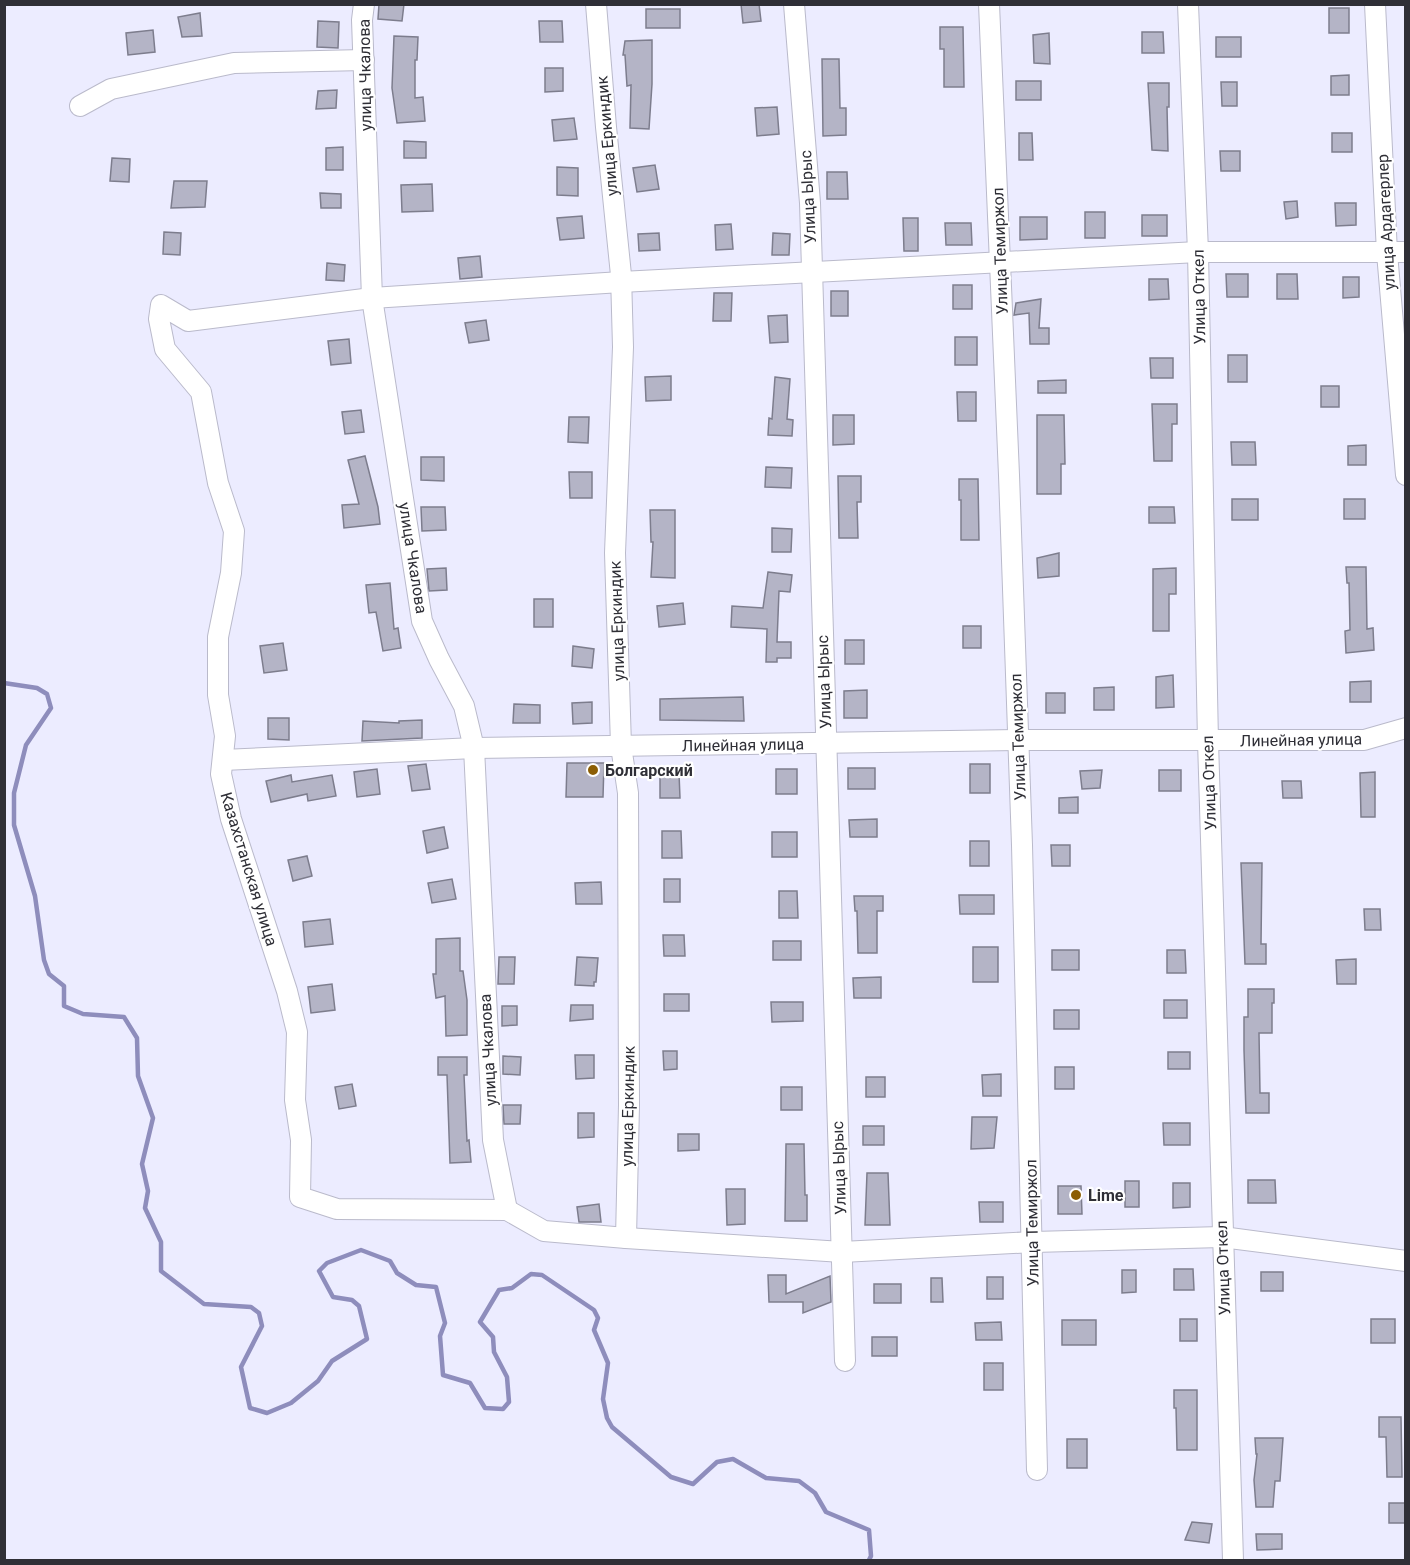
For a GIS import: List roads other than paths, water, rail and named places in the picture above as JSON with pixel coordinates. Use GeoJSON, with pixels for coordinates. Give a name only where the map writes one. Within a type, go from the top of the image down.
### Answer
{"type":"FeatureCollection","features":[{"type":"Feature","properties":{"kind":"street","name":"улица Чкалова"},"geometry":{"type":"LineString","coordinates":[[364,4],[362,20],[372,298],[422,621],[464,706],[474,748],[493,1140],[507,1210]]}},
{"type":"Feature","properties":{"kind":"street","name":"улица Еркиндик"},"geometry":{"type":"LineString","coordinates":[[596,4],[621,282],[623,347],[615,553],[621,746],[628,793],[629,1105],[626,1238]]}},
{"type":"Feature","properties":{"kind":"street","name":"Улица Ырыс"},"geometry":{"type":"LineString","coordinates":[[794,4],[810,203],[846,1361]]}},
{"type":"Feature","properties":{"kind":"street","name":"Улица Темиржол"},"geometry":{"type":"LineString","coordinates":[[990,4],[1018,740],[1033,1242],[1037,1470]]}},
{"type":"Feature","properties":{"kind":"street","name":"Улица Откел"},"geometry":{"type":"LineString","coordinates":[[1188,4],[1198,252],[1208,741],[1233,1560]]}},
{"type":"Feature","properties":{"kind":"street","name":"улица Ардагерлер"},"geometry":{"type":"LineString","coordinates":[[1376,4],[1396,253],[1406,475]]}},
{"type":"Feature","properties":{"kind":"street"},"geometry":{"type":"LineString","coordinates":[[80,106],[111,88],[234,63],[364,60]]}},
{"type":"Feature","properties":{"kind":"street"},"geometry":{"type":"LineString","coordinates":[[372,298],[621,282],[812,274],[1198,252],[1396,253]]}},
{"type":"Feature","properties":{"kind":"street","name":"Казахстанская улица"},"geometry":{"type":"LineString","coordinates":[[372,298],[188,321],[161,306],[159,320],[165,349],[201,392],[218,483],[234,531],[231,573],[218,637],[218,695],[225,736],[221,774],[231,819],[287,991],[297,1032],[295,1100],[301,1140],[300,1197],[337,1209],[507,1210]]}},
{"type":"Feature","properties":{"kind":"street","name":"Линейная улица"},"geometry":{"type":"LineString","coordinates":[[223,760],[474,748],[1018,740],[1364,740],[1406,728]]}},
{"type":"Feature","properties":{"kind":"street"},"geometry":{"type":"LineString","coordinates":[[507,1210],[544,1231],[842,1252],[1033,1242],[1222,1237],[1406,1261]]}},
{"type":"Feature","properties":{"kind":"waterway"},"geometry":{"type":"LineString","coordinates":[[4,683],[37,688],[47,694],[51,708],[26,745],[14,793],[14,825],[35,896],[44,960],[49,974],[64,986],[64,1006],[83,1014],[124,1017],[137,1038],[138,1076],[153,1118],[142,1164],[148,1191],[145,1208],[161,1242],[161,1271],[204,1304],[251,1307],[259,1313],[262,1326],[241,1367],[250,1408],[267,1413],[291,1403],[318,1381],[332,1361],[367,1339],[359,1306],[352,1300],[333,1297],[319,1271],[327,1263],[361,1250],[390,1261],[397,1273],[416,1285],[436,1287],[445,1323],[440,1336],[443,1375],[470,1383],[485,1408],[503,1409],[509,1402],[507,1377],[494,1352],[493,1337],[480,1322],[499,1290],[512,1288],[531,1274],[542,1275],[594,1310],[598,1318],[594,1330],[608,1363],[603,1399],[607,1418],[612,1427],[671,1477],[693,1484],[717,1462],[733,1459],[766,1478],[799,1481],[815,1493],[826,1512],[869,1530],[871,1556],[869,1560]]}},
{"type":"Feature","properties":{"kind":"place","name":"Болгарский"},"geometry":{"type":"Point","coordinates":[593,770]}},
{"type":"Feature","properties":{"kind":"place","name":"Lime"},"geometry":{"type":"Point","coordinates":[1076,1195]}}]}
